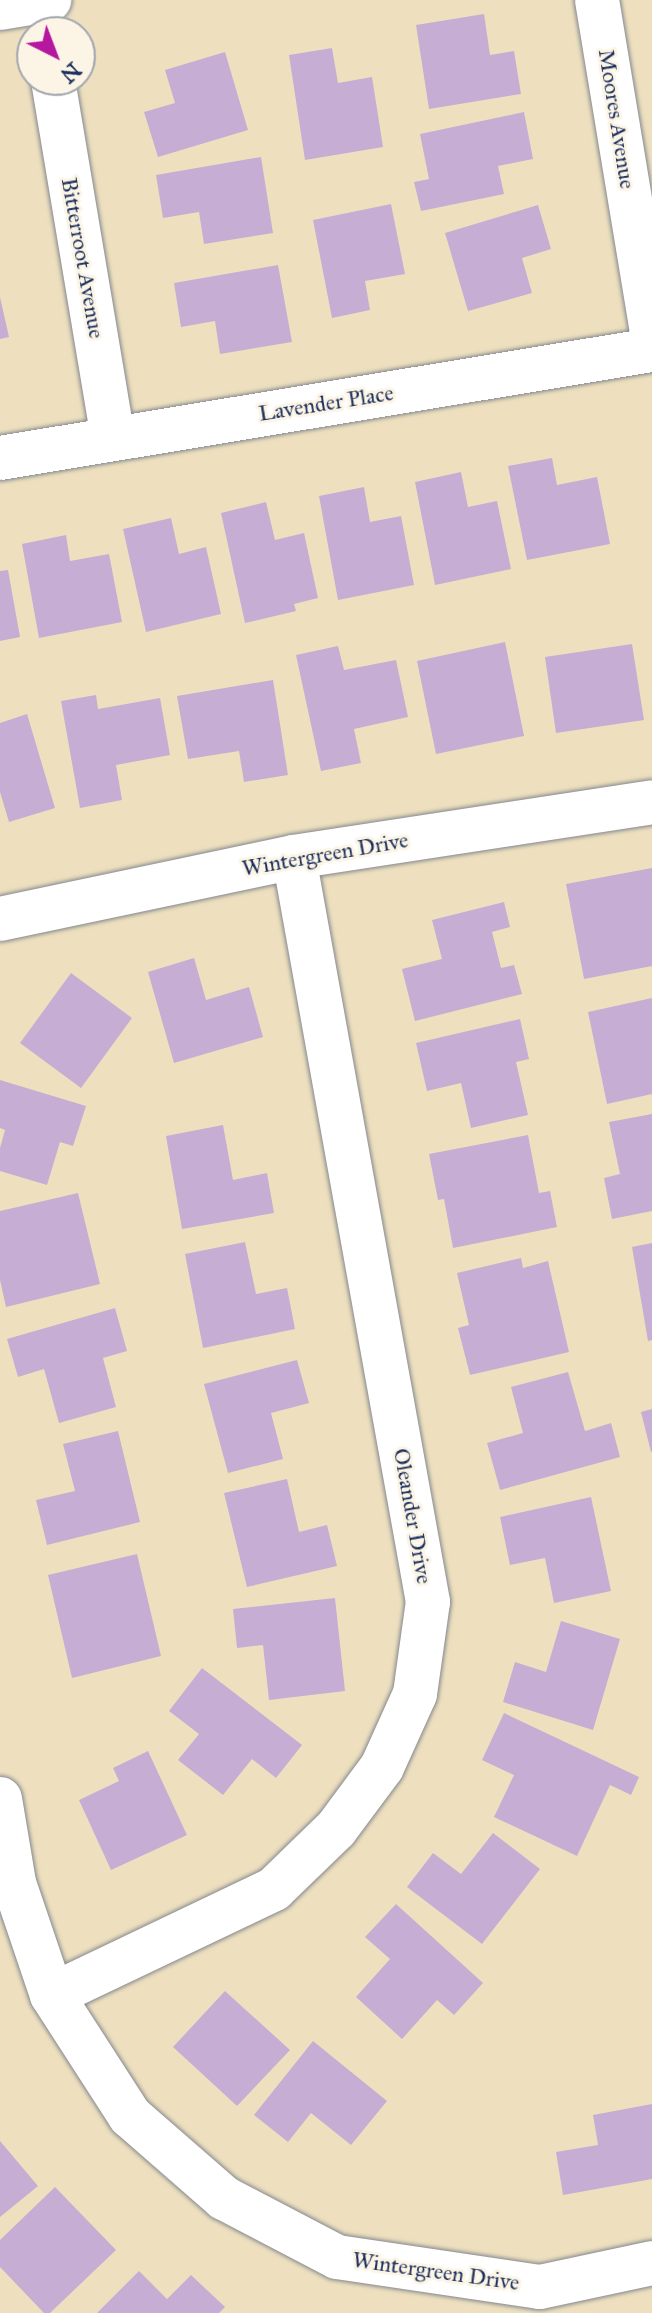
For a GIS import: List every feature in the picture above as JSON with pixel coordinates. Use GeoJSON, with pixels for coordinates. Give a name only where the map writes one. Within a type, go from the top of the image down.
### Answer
{"type":"FeatureCollection","features":[{"type":"Feature","properties":{"kind":"street","name":"Moores Avenue"},"geometry":{"type":"LineString","coordinates":[[597,0],[652,332]]}},
{"type":"Feature","properties":{"kind":"street","name":"Bitterroot Avenue"},"geometry":{"type":"LineString","coordinates":[[56,96],[113,437]]}},
{"type":"Feature","properties":{"kind":"street","name":"Lavender Place"},"geometry":{"type":"LineString","coordinates":[[0,458],[652,350]]}},
{"type":"Feature","properties":{"kind":"street","name":"Wintergreen Drive"},"geometry":{"type":"LineString","coordinates":[[0,919],[294,857],[652,802]]}},
{"type":"Feature","properties":{"kind":"street","name":"Oleander Drive"},"geometry":{"type":"LineString","coordinates":[[52,1995],[274,1889],[336,1829],[382,1767],[415,1694],[428,1602],[294,857]]}},
{"type":"Feature","properties":{"kind":"street","name":"Wintergreen Drive"},"geometry":{"type":"LineString","coordinates":[[0,1799],[14,1883],[52,1995],[130,2116],[224,2198],[337,2257],[540,2287],[652,2263]]}},
{"type":"Feature","properties":{"kind":"building"},"geometry":{"type":"Polygon","coordinates":[[[484,14],[490,55],[514,51],[521,94],[429,109],[416,25],[484,14]]]}},
{"type":"Feature","properties":{"kind":"building"},"geometry":{"type":"Polygon","coordinates":[[[332,48],[338,83],[372,77],[383,147],[305,160],[289,55],[332,48]]]}},
{"type":"Feature","properties":{"kind":"building"},"geometry":{"type":"Polygon","coordinates":[[[225,52],[248,130],[158,157],[144,112],[175,103],[165,70],[225,52]]]}},
{"type":"Feature","properties":{"kind":"building"},"geometry":{"type":"Polygon","coordinates":[[[524,112],[533,159],[498,166],[504,194],[421,211],[414,182],[429,179],[420,134],[524,112]]]}},
{"type":"Feature","properties":{"kind":"building"},"geometry":{"type":"Polygon","coordinates":[[[261,157],[273,233],[204,244],[199,212],[163,218],[156,175],[261,157]]]}},
{"type":"Feature","properties":{"kind":"building"},"geometry":{"type":"Polygon","coordinates":[[[391,204],[405,274],[365,281],[370,310],[332,318],[313,220],[391,204]]]}},
{"type":"Feature","properties":{"kind":"building"},"geometry":{"type":"Polygon","coordinates":[[[538,205],[551,249],[522,258],[532,293],[468,311],[445,233],[538,205]]]}},
{"type":"Feature","properties":{"kind":"building"},"geometry":{"type":"Polygon","coordinates":[[[278,265],[292,342],[220,354],[215,321],[181,327],[174,283],[278,265]]]}},
{"type":"Feature","properties":{"kind":"building"},"geometry":{"type":"Polygon","coordinates":[[[0,297],[9,337],[0,339],[0,297]]]}},
{"type":"Feature","properties":{"kind":"building"},"geometry":{"type":"Polygon","coordinates":[[[552,458],[557,485],[597,477],[610,544],[527,560],[508,466],[552,458]]]}},
{"type":"Feature","properties":{"kind":"building"},"geometry":{"type":"Polygon","coordinates":[[[461,472],[468,507],[497,501],[511,569],[435,585],[415,482],[461,472]]]}},
{"type":"Feature","properties":{"kind":"building"},"geometry":{"type":"Polygon","coordinates":[[[364,487],[370,522],[401,516],[414,585],[338,600],[319,496],[364,487]]]}},
{"type":"Feature","properties":{"kind":"building"},"geometry":{"type":"Polygon","coordinates":[[[266,502],[275,540],[304,533],[318,598],[294,604],[296,611],[245,623],[221,513],[266,502]]]}},
{"type":"Feature","properties":{"kind":"building"},"geometry":{"type":"Polygon","coordinates":[[[171,518],[179,554],[206,547],[221,614],[146,632],[123,529],[171,518]]]}},
{"type":"Feature","properties":{"kind":"building"},"geometry":{"type":"Polygon","coordinates":[[[66,535],[70,561],[109,554],[122,622],[39,638],[22,544],[66,535]]]}},
{"type":"Feature","properties":{"kind":"building"},"geometry":{"type":"Polygon","coordinates":[[[8,570],[20,637],[0,641],[0,571],[8,570]]]}},
{"type":"Feature","properties":{"kind":"building"},"geometry":{"type":"Polygon","coordinates":[[[505,642],[524,736],[436,754],[417,661],[505,642]]]}},
{"type":"Feature","properties":{"kind":"building"},"geometry":{"type":"Polygon","coordinates":[[[632,644],[644,720],[556,733],[545,657],[632,644]]]}},
{"type":"Feature","properties":{"kind":"building"},"geometry":{"type":"Polygon","coordinates":[[[338,646],[344,670],[396,660],[408,717],[354,729],[361,763],[321,771],[296,655],[338,646]]]}},
{"type":"Feature","properties":{"kind":"building"},"geometry":{"type":"Polygon","coordinates":[[[273,680],[288,775],[244,782],[239,751],[188,759],[177,696],[273,680]]]}},
{"type":"Feature","properties":{"kind":"building"},"geometry":{"type":"Polygon","coordinates":[[[96,695],[98,709],[160,698],[170,755],[116,765],[122,800],[80,808],[61,701],[96,695]]]}},
{"type":"Feature","properties":{"kind":"building"},"geometry":{"type":"Polygon","coordinates":[[[27,714],[55,808],[9,822],[0,792],[0,723],[27,714]]]}},
{"type":"Feature","properties":{"kind":"building"},"geometry":{"type":"Polygon","coordinates":[[[652,868],[652,966],[584,979],[566,884],[652,868]]]}},
{"type":"Feature","properties":{"kind":"building"},"geometry":{"type":"Polygon","coordinates":[[[504,902],[510,927],[492,932],[501,968],[514,965],[522,994],[415,1021],[402,969],[442,959],[432,920],[504,902]]]}},
{"type":"Feature","properties":{"kind":"building"},"geometry":{"type":"Polygon","coordinates":[[[194,958],[206,1000],[249,987],[263,1037],[174,1063],[148,972],[194,958]]]}},
{"type":"Feature","properties":{"kind":"building"},"geometry":{"type":"Polygon","coordinates":[[[71,973],[132,1018],[81,1088],[20,1043],[71,973]]]}},
{"type":"Feature","properties":{"kind":"building"},"geometry":{"type":"Polygon","coordinates":[[[652,998],[652,1094],[607,1104],[588,1012],[652,998]]]}},
{"type":"Feature","properties":{"kind":"building"},"geometry":{"type":"Polygon","coordinates":[[[520,1019],[529,1059],[516,1062],[528,1115],[471,1128],[461,1083],[427,1091],[416,1043],[520,1019]]]}},
{"type":"Feature","properties":{"kind":"building"},"geometry":{"type":"Polygon","coordinates":[[[0,1080],[86,1106],[73,1146],[60,1142],[47,1185],[0,1171],[0,1148],[5,1130],[0,1128],[0,1080]]]}},
{"type":"Feature","properties":{"kind":"building"},"geometry":{"type":"Polygon","coordinates":[[[652,1114],[652,1211],[612,1219],[604,1178],[620,1174],[609,1122],[652,1114]]]}},
{"type":"Feature","properties":{"kind":"building"},"geometry":{"type":"Polygon","coordinates":[[[223,1125],[233,1180],[267,1173],[274,1213],[182,1229],[166,1136],[223,1125]]]}},
{"type":"Feature","properties":{"kind":"building"},"geometry":{"type":"Polygon","coordinates":[[[528,1135],[539,1193],[550,1191],[557,1227],[453,1248],[444,1199],[438,1200],[429,1154],[528,1135]]]}},
{"type":"Feature","properties":{"kind":"building"},"geometry":{"type":"Polygon","coordinates":[[[78,1193],[100,1284],[6,1307],[0,1280],[0,1211],[78,1193]]]}},
{"type":"Feature","properties":{"kind":"building"},"geometry":{"type":"Polygon","coordinates":[[[245,1242],[256,1294],[287,1288],[295,1329],[203,1348],[185,1254],[245,1242]]]}},
{"type":"Feature","properties":{"kind":"building"},"geometry":{"type":"Polygon","coordinates":[[[652,1243],[652,1340],[648,1341],[632,1247],[652,1243]]]}},
{"type":"Feature","properties":{"kind":"building"},"geometry":{"type":"Polygon","coordinates":[[[521,1258],[523,1268],[548,1261],[569,1352],[470,1375],[458,1328],[469,1325],[457,1273],[521,1258]]]}},
{"type":"Feature","properties":{"kind":"building"},"geometry":{"type":"Polygon","coordinates":[[[115,1308],[127,1351],[103,1358],[116,1407],[59,1423],[44,1369],[18,1377],[7,1339],[115,1308]]]}},
{"type":"Feature","properties":{"kind":"building"},"geometry":{"type":"Polygon","coordinates":[[[297,1360],[309,1403],[271,1413],[283,1459],[228,1473],[204,1384],[297,1360]]]}},
{"type":"Feature","properties":{"kind":"building"},"geometry":{"type":"Polygon","coordinates":[[[568,1372],[585,1431],[611,1423],[620,1457],[500,1490],[487,1443],[523,1433],[511,1387],[568,1372]]]}},
{"type":"Feature","properties":{"kind":"building"},"geometry":{"type":"Polygon","coordinates":[[[652,1409],[652,1452],[651,1452],[641,1412],[652,1409]]]}},
{"type":"Feature","properties":{"kind":"building"},"geometry":{"type":"Polygon","coordinates":[[[118,1431],[140,1522],[47,1545],[36,1500],[75,1491],[63,1444],[118,1431]]]}},
{"type":"Feature","properties":{"kind":"building"},"geometry":{"type":"Polygon","coordinates":[[[287,1479],[299,1532],[327,1525],[337,1566],[247,1587],[224,1493],[287,1479]]]}},
{"type":"Feature","properties":{"kind":"building"},"geometry":{"type":"Polygon","coordinates":[[[591,1497],[611,1591],[554,1603],[545,1558],[510,1565],[500,1517],[591,1497]]]}},
{"type":"Feature","properties":{"kind":"building"},"geometry":{"type":"Polygon","coordinates":[[[137,1554],[161,1656],[72,1678],[48,1575],[137,1554]]]}},
{"type":"Feature","properties":{"kind":"building"},"geometry":{"type":"Polygon","coordinates":[[[335,1598],[345,1691],[269,1700],[263,1645],[237,1648],[233,1609],[335,1598]]]}},
{"type":"Feature","properties":{"kind":"building"},"geometry":{"type":"Polygon","coordinates":[[[561,1621],[620,1639],[593,1730],[503,1702],[515,1662],[546,1672],[561,1621]]]}},
{"type":"Feature","properties":{"kind":"building"},"geometry":{"type":"Polygon","coordinates":[[[202,1668],[302,1745],[276,1778],[252,1759],[223,1795],[178,1760],[199,1734],[169,1711],[202,1668]]]}},
{"type":"Feature","properties":{"kind":"building"},"geometry":{"type":"Polygon","coordinates":[[[504,1713],[639,1777],[631,1795],[610,1785],[577,1856],[494,1817],[514,1775],[482,1760],[504,1713]]]}},
{"type":"Feature","properties":{"kind":"building"},"geometry":{"type":"Polygon","coordinates":[[[148,1751],[187,1835],[111,1870],[79,1800],[119,1781],[113,1768],[148,1751]]]}},
{"type":"Feature","properties":{"kind":"building"},"geometry":{"type":"Polygon","coordinates":[[[493,1833],[540,1869],[482,1944],[407,1887],[433,1853],[461,1874],[493,1833]]]}},
{"type":"Feature","properties":{"kind":"building"},"geometry":{"type":"Polygon","coordinates":[[[396,1904],[483,1983],[454,2015],[437,2000],[402,2039],[356,1997],[390,1959],[365,1937],[396,1904]]]}},
{"type":"Feature","properties":{"kind":"building"},"geometry":{"type":"Polygon","coordinates":[[[225,1991],[290,2050],[237,2106],[173,2047],[225,1991]]]}},
{"type":"Feature","properties":{"kind":"building"},"geometry":{"type":"Polygon","coordinates":[[[313,2041],[387,2101],[351,2145],[311,2113],[288,2142],[254,2115],[313,2041]]]}},
{"type":"Feature","properties":{"kind":"building"},"geometry":{"type":"Polygon","coordinates":[[[652,2104],[652,2179],[563,2195],[556,2152],[598,2145],[593,2115],[652,2104]]]}},
{"type":"Feature","properties":{"kind":"building"},"geometry":{"type":"Polygon","coordinates":[[[0,2141],[38,2186],[0,2217],[0,2141]]]}},
{"type":"Feature","properties":{"kind":"building"},"geometry":{"type":"Polygon","coordinates":[[[55,2187],[116,2250],[50,2313],[44,2313],[0,2267],[0,2240],[55,2187]]]}},
{"type":"Feature","properties":{"kind":"building"},"geometry":{"type":"Polygon","coordinates":[[[139,2271],[167,2299],[191,2275],[225,2307],[219,2313],[97,2313],[139,2271]]]}}]}
